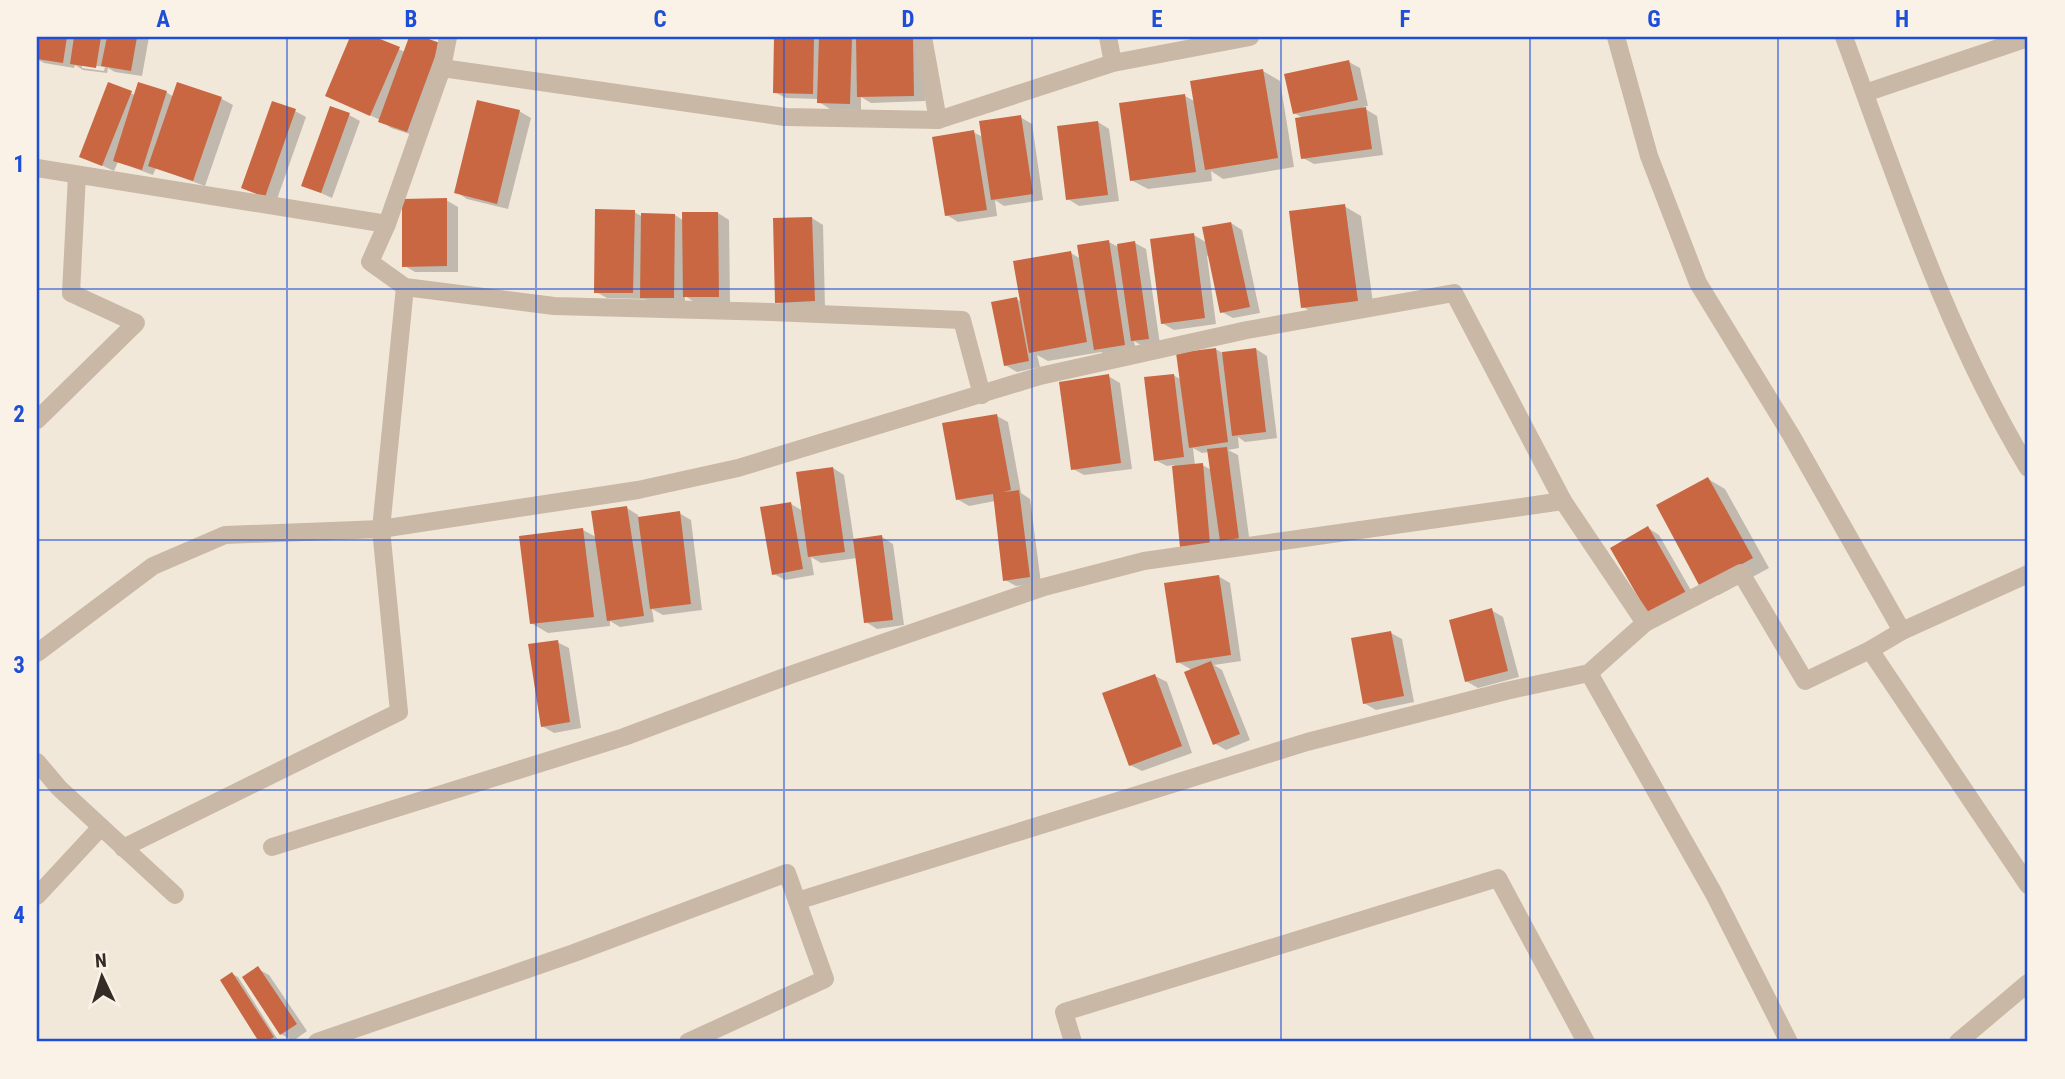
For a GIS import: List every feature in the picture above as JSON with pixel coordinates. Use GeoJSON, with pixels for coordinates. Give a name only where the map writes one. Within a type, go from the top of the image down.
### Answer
{"type":"FeatureCollection","features":[{"type":"Feature","properties":{"kind":"street"},"geometry":{"type":"LineString","coordinates":[[448,37],[442,68],[387,224],[370,262],[405,287],[554,306],[962,320],[982,395]]}},
{"type":"Feature","properties":{"kind":"street"},"geometry":{"type":"LineString","coordinates":[[923,37],[939,120]]}},
{"type":"Feature","properties":{"kind":"street"},"geometry":{"type":"LineString","coordinates":[[1108,37],[1113,63]]}},
{"type":"Feature","properties":{"kind":"street"},"geometry":{"type":"LineString","coordinates":[[442,68],[785,117],[939,120],[1113,63],[1250,37]]}},
{"type":"Feature","properties":{"kind":"street"},"geometry":{"type":"LineString","coordinates":[[1616,37],[1649,156],[1698,283],[1791,435],[1902,631]]}},
{"type":"Feature","properties":{"kind":"street"},"geometry":{"type":"LineString","coordinates":[[1844,37],[1926,257],[1997,417],[2028,468]]}},
{"type":"Feature","properties":{"kind":"street"},"geometry":{"type":"LineString","coordinates":[[1865,93],[2021,39]]}},
{"type":"Feature","properties":{"kind":"street"},"geometry":{"type":"LineString","coordinates":[[37,168],[387,224]]}},
{"type":"Feature","properties":{"kind":"street"},"geometry":{"type":"LineString","coordinates":[[37,420],[136,323],[71,293],[77,175]]}},
{"type":"Feature","properties":{"kind":"street"},"geometry":{"type":"LineString","coordinates":[[123,848],[399,712],[381,529],[405,287]]}},
{"type":"Feature","properties":{"kind":"street"},"geometry":{"type":"LineString","coordinates":[[37,653],[153,566],[225,535],[381,529],[638,490],[738,468],[1040,376],[1247,330],[1454,293],[1563,501],[1646,623]]}},
{"type":"Feature","properties":{"kind":"street"},"geometry":{"type":"LineString","coordinates":[[272,847],[624,737],[790,675],[1044,587],[1143,561],[1563,501]]}},
{"type":"Feature","properties":{"kind":"street"},"geometry":{"type":"LineString","coordinates":[[797,901],[1307,742],[1506,691],[1589,673],[1646,623],[1741,573],[1805,681],[1870,650],[1902,631],[2028,574]]}},
{"type":"Feature","properties":{"kind":"street"},"geometry":{"type":"LineString","coordinates":[[1870,650],[2028,885]]}},
{"type":"Feature","properties":{"kind":"street"},"geometry":{"type":"LineString","coordinates":[[1589,673],[1714,894],[1789,1042]]}},
{"type":"Feature","properties":{"kind":"street"},"geometry":{"type":"LineString","coordinates":[[37,762],[59,788],[175,895]]}},
{"type":"Feature","properties":{"kind":"street"},"geometry":{"type":"LineString","coordinates":[[37,897],[101,827]]}},
{"type":"Feature","properties":{"kind":"street"},"geometry":{"type":"LineString","coordinates":[[317,1042],[575,953],[787,873],[825,979],[688,1042]]}},
{"type":"Feature","properties":{"kind":"street"},"geometry":{"type":"LineString","coordinates":[[1073,1042],[1064,1012],[1498,878],[1586,1042]]}},
{"type":"Feature","properties":{"kind":"street"},"geometry":{"type":"LineString","coordinates":[[1958,1042],[2028,983]]}},
{"type":"Feature","properties":{"kind":"building"},"geometry":{"type":"Polygon","coordinates":[[[37,37],[67,37],[63,63],[37,59],[37,37]]]}},
{"type":"Feature","properties":{"kind":"building"},"geometry":{"type":"Polygon","coordinates":[[[74,37],[101,37],[96,68],[70,64],[74,37]]]}},
{"type":"Feature","properties":{"kind":"building"},"geometry":{"type":"Polygon","coordinates":[[[107,37],[137,37],[131,71],[101,66],[107,37]]]}},
{"type":"Feature","properties":{"kind":"building"},"geometry":{"type":"Polygon","coordinates":[[[350,37],[375,37],[400,47],[370,116],[325,96],[350,37]]]}},
{"type":"Feature","properties":{"kind":"building"},"geometry":{"type":"Polygon","coordinates":[[[409,37],[423,37],[440,43],[407,132],[378,122],[409,37]]]}},
{"type":"Feature","properties":{"kind":"building"},"geometry":{"type":"Polygon","coordinates":[[[774,37],[814,37],[813,94],[773,93],[774,37]]]}},
{"type":"Feature","properties":{"kind":"building"},"geometry":{"type":"Polygon","coordinates":[[[819,37],[852,37],[850,104],[817,103],[819,37]]]}},
{"type":"Feature","properties":{"kind":"building"},"geometry":{"type":"Polygon","coordinates":[[[856,37],[913,37],[914,96],[857,97],[856,37]]]}},
{"type":"Feature","properties":{"kind":"building"},"geometry":{"type":"Polygon","coordinates":[[[1349,60],[1358,100],[1293,114],[1284,74],[1349,60]]]}},
{"type":"Feature","properties":{"kind":"building"},"geometry":{"type":"Polygon","coordinates":[[[1263,69],[1278,158],[1205,170],[1190,81],[1263,69]]]}},
{"type":"Feature","properties":{"kind":"building"},"geometry":{"type":"Polygon","coordinates":[[[108,82],[132,91],[102,166],[79,157],[108,82]]]}},
{"type":"Feature","properties":{"kind":"building"},"geometry":{"type":"Polygon","coordinates":[[[138,82],[167,91],[142,170],[113,161],[138,82]]]}},
{"type":"Feature","properties":{"kind":"building"},"geometry":{"type":"Polygon","coordinates":[[[177,82],[222,97],[193,181],[148,166],[177,82]]]}},
{"type":"Feature","properties":{"kind":"building"},"geometry":{"type":"Polygon","coordinates":[[[1185,94],[1196,172],[1130,181],[1119,103],[1185,94]]]}},
{"type":"Feature","properties":{"kind":"building"},"geometry":{"type":"Polygon","coordinates":[[[477,100],[520,110],[497,204],[454,193],[477,100]]]}},
{"type":"Feature","properties":{"kind":"building"},"geometry":{"type":"Polygon","coordinates":[[[272,101],[296,109],[265,197],[241,188],[272,101]]]}},
{"type":"Feature","properties":{"kind":"building"},"geometry":{"type":"Polygon","coordinates":[[[330,106],[350,113],[321,193],[301,186],[330,106]]]}},
{"type":"Feature","properties":{"kind":"building"},"geometry":{"type":"Polygon","coordinates":[[[1366,107],[1372,149],[1301,159],[1295,118],[1366,107]]]}},
{"type":"Feature","properties":{"kind":"building"},"geometry":{"type":"Polygon","coordinates":[[[1021,115],[1033,194],[991,200],[979,121],[1021,115]]]}},
{"type":"Feature","properties":{"kind":"building"},"geometry":{"type":"Polygon","coordinates":[[[1098,121],[1108,195],[1066,200],[1057,126],[1098,121]]]}},
{"type":"Feature","properties":{"kind":"building"},"geometry":{"type":"Polygon","coordinates":[[[974,130],[987,210],[945,216],[932,137],[974,130]]]}},
{"type":"Feature","properties":{"kind":"building"},"geometry":{"type":"Polygon","coordinates":[[[447,198],[447,266],[402,267],[402,199],[447,198]]]}},
{"type":"Feature","properties":{"kind":"building"},"geometry":{"type":"Polygon","coordinates":[[[1345,204],[1358,301],[1301,308],[1289,211],[1345,204]]]}},
{"type":"Feature","properties":{"kind":"building"},"geometry":{"type":"Polygon","coordinates":[[[595,209],[635,210],[633,293],[594,293],[595,209]]]}},
{"type":"Feature","properties":{"kind":"building"},"geometry":{"type":"Polygon","coordinates":[[[682,212],[718,212],[719,297],[683,297],[682,212]]]}},
{"type":"Feature","properties":{"kind":"building"},"geometry":{"type":"Polygon","coordinates":[[[641,213],[675,214],[674,298],[640,298],[641,213]]]}},
{"type":"Feature","properties":{"kind":"building"},"geometry":{"type":"Polygon","coordinates":[[[812,217],[815,301],[775,303],[773,218],[812,217]]]}},
{"type":"Feature","properties":{"kind":"building"},"geometry":{"type":"Polygon","coordinates":[[[1231,222],[1250,307],[1220,313],[1202,227],[1231,222]]]}},
{"type":"Feature","properties":{"kind":"building"},"geometry":{"type":"Polygon","coordinates":[[[1194,233],[1205,318],[1161,324],[1150,239],[1194,233]]]}},
{"type":"Feature","properties":{"kind":"building"},"geometry":{"type":"Polygon","coordinates":[[[1109,240],[1125,345],[1094,350],[1077,245],[1109,240]]]}},
{"type":"Feature","properties":{"kind":"building"},"geometry":{"type":"Polygon","coordinates":[[[1135,241],[1149,339],[1131,341],[1117,244],[1135,241]]]}},
{"type":"Feature","properties":{"kind":"building"},"geometry":{"type":"Polygon","coordinates":[[[1071,251],[1087,342],[1029,353],[1013,261],[1071,251]]]}},
{"type":"Feature","properties":{"kind":"building"},"geometry":{"type":"Polygon","coordinates":[[[1017,297],[1029,361],[1004,366],[991,302],[1017,297]]]}},
{"type":"Feature","properties":{"kind":"building"},"geometry":{"type":"Polygon","coordinates":[[[1216,348],[1228,442],[1189,448],[1176,353],[1216,348]]]}},
{"type":"Feature","properties":{"kind":"building"},"geometry":{"type":"Polygon","coordinates":[[[1256,348],[1266,432],[1232,436],[1222,352],[1256,348]]]}},
{"type":"Feature","properties":{"kind":"building"},"geometry":{"type":"Polygon","coordinates":[[[1109,374],[1121,463],[1071,470],[1059,382],[1109,374]]]}},
{"type":"Feature","properties":{"kind":"building"},"geometry":{"type":"Polygon","coordinates":[[[1174,374],[1184,457],[1154,461],[1144,377],[1174,374]]]}},
{"type":"Feature","properties":{"kind":"building"},"geometry":{"type":"Polygon","coordinates":[[[997,414],[1011,490],[1004,492],[1019,490],[1030,577],[1003,581],[993,494],[956,500],[942,423],[997,414]]]}},
{"type":"Feature","properties":{"kind":"building"},"geometry":{"type":"Polygon","coordinates":[[[1227,447],[1239,539],[1220,541],[1207,449],[1227,447]]]}},
{"type":"Feature","properties":{"kind":"building"},"geometry":{"type":"Polygon","coordinates":[[[1203,463],[1210,544],[1180,547],[1172,466],[1203,463]]]}},
{"type":"Feature","properties":{"kind":"building"},"geometry":{"type":"Polygon","coordinates":[[[833,467],[845,552],[808,557],[796,472],[833,467]]]}},
{"type":"Feature","properties":{"kind":"building"},"geometry":{"type":"Polygon","coordinates":[[[1708,477],[1753,558],[1700,587],[1656,505],[1708,477]]]}},
{"type":"Feature","properties":{"kind":"building"},"geometry":{"type":"Polygon","coordinates":[[[791,502],[803,569],[772,575],[760,507],[791,502]]]}},
{"type":"Feature","properties":{"kind":"building"},"geometry":{"type":"Polygon","coordinates":[[[627,506],[644,616],[607,621],[591,511],[627,506]]]}},
{"type":"Feature","properties":{"kind":"building"},"geometry":{"type":"Polygon","coordinates":[[[680,511],[691,604],[650,609],[638,517],[680,511]]]}},
{"type":"Feature","properties":{"kind":"building"},"geometry":{"type":"Polygon","coordinates":[[[1648,526],[1686,593],[1648,614],[1610,548],[1648,526]]]}},
{"type":"Feature","properties":{"kind":"building"},"geometry":{"type":"Polygon","coordinates":[[[583,528],[594,617],[530,624],[519,536],[583,528]]]}},
{"type":"Feature","properties":{"kind":"building"},"geometry":{"type":"Polygon","coordinates":[[[882,535],[893,620],[864,623],[853,539],[882,535]]]}},
{"type":"Feature","properties":{"kind":"building"},"geometry":{"type":"Polygon","coordinates":[[[1219,575],[1231,655],[1176,663],[1164,583],[1219,575]]]}},
{"type":"Feature","properties":{"kind":"building"},"geometry":{"type":"Polygon","coordinates":[[[1492,608],[1508,671],[1465,682],[1449,620],[1492,608]]]}},
{"type":"Feature","properties":{"kind":"building"},"geometry":{"type":"Polygon","coordinates":[[[1391,631],[1404,696],[1363,704],[1351,638],[1391,631]]]}},
{"type":"Feature","properties":{"kind":"building"},"geometry":{"type":"Polygon","coordinates":[[[558,640],[570,722],[541,727],[528,644],[558,640]]]}},
{"type":"Feature","properties":{"kind":"building"},"geometry":{"type":"Polygon","coordinates":[[[1211,661],[1240,734],[1213,745],[1184,672],[1211,661]]]}},
{"type":"Feature","properties":{"kind":"building"},"geometry":{"type":"Polygon","coordinates":[[[1155,674],[1182,746],[1129,766],[1102,693],[1155,674]]]}},
{"type":"Feature","properties":{"kind":"building"},"geometry":{"type":"Polygon","coordinates":[[[258,966],[297,1024],[280,1035],[242,977],[258,966]]]}},
{"type":"Feature","properties":{"kind":"building"},"geometry":{"type":"Polygon","coordinates":[[[232,972],[274,1037],[265,1042],[259,1042],[220,980],[232,972]]]}}]}
